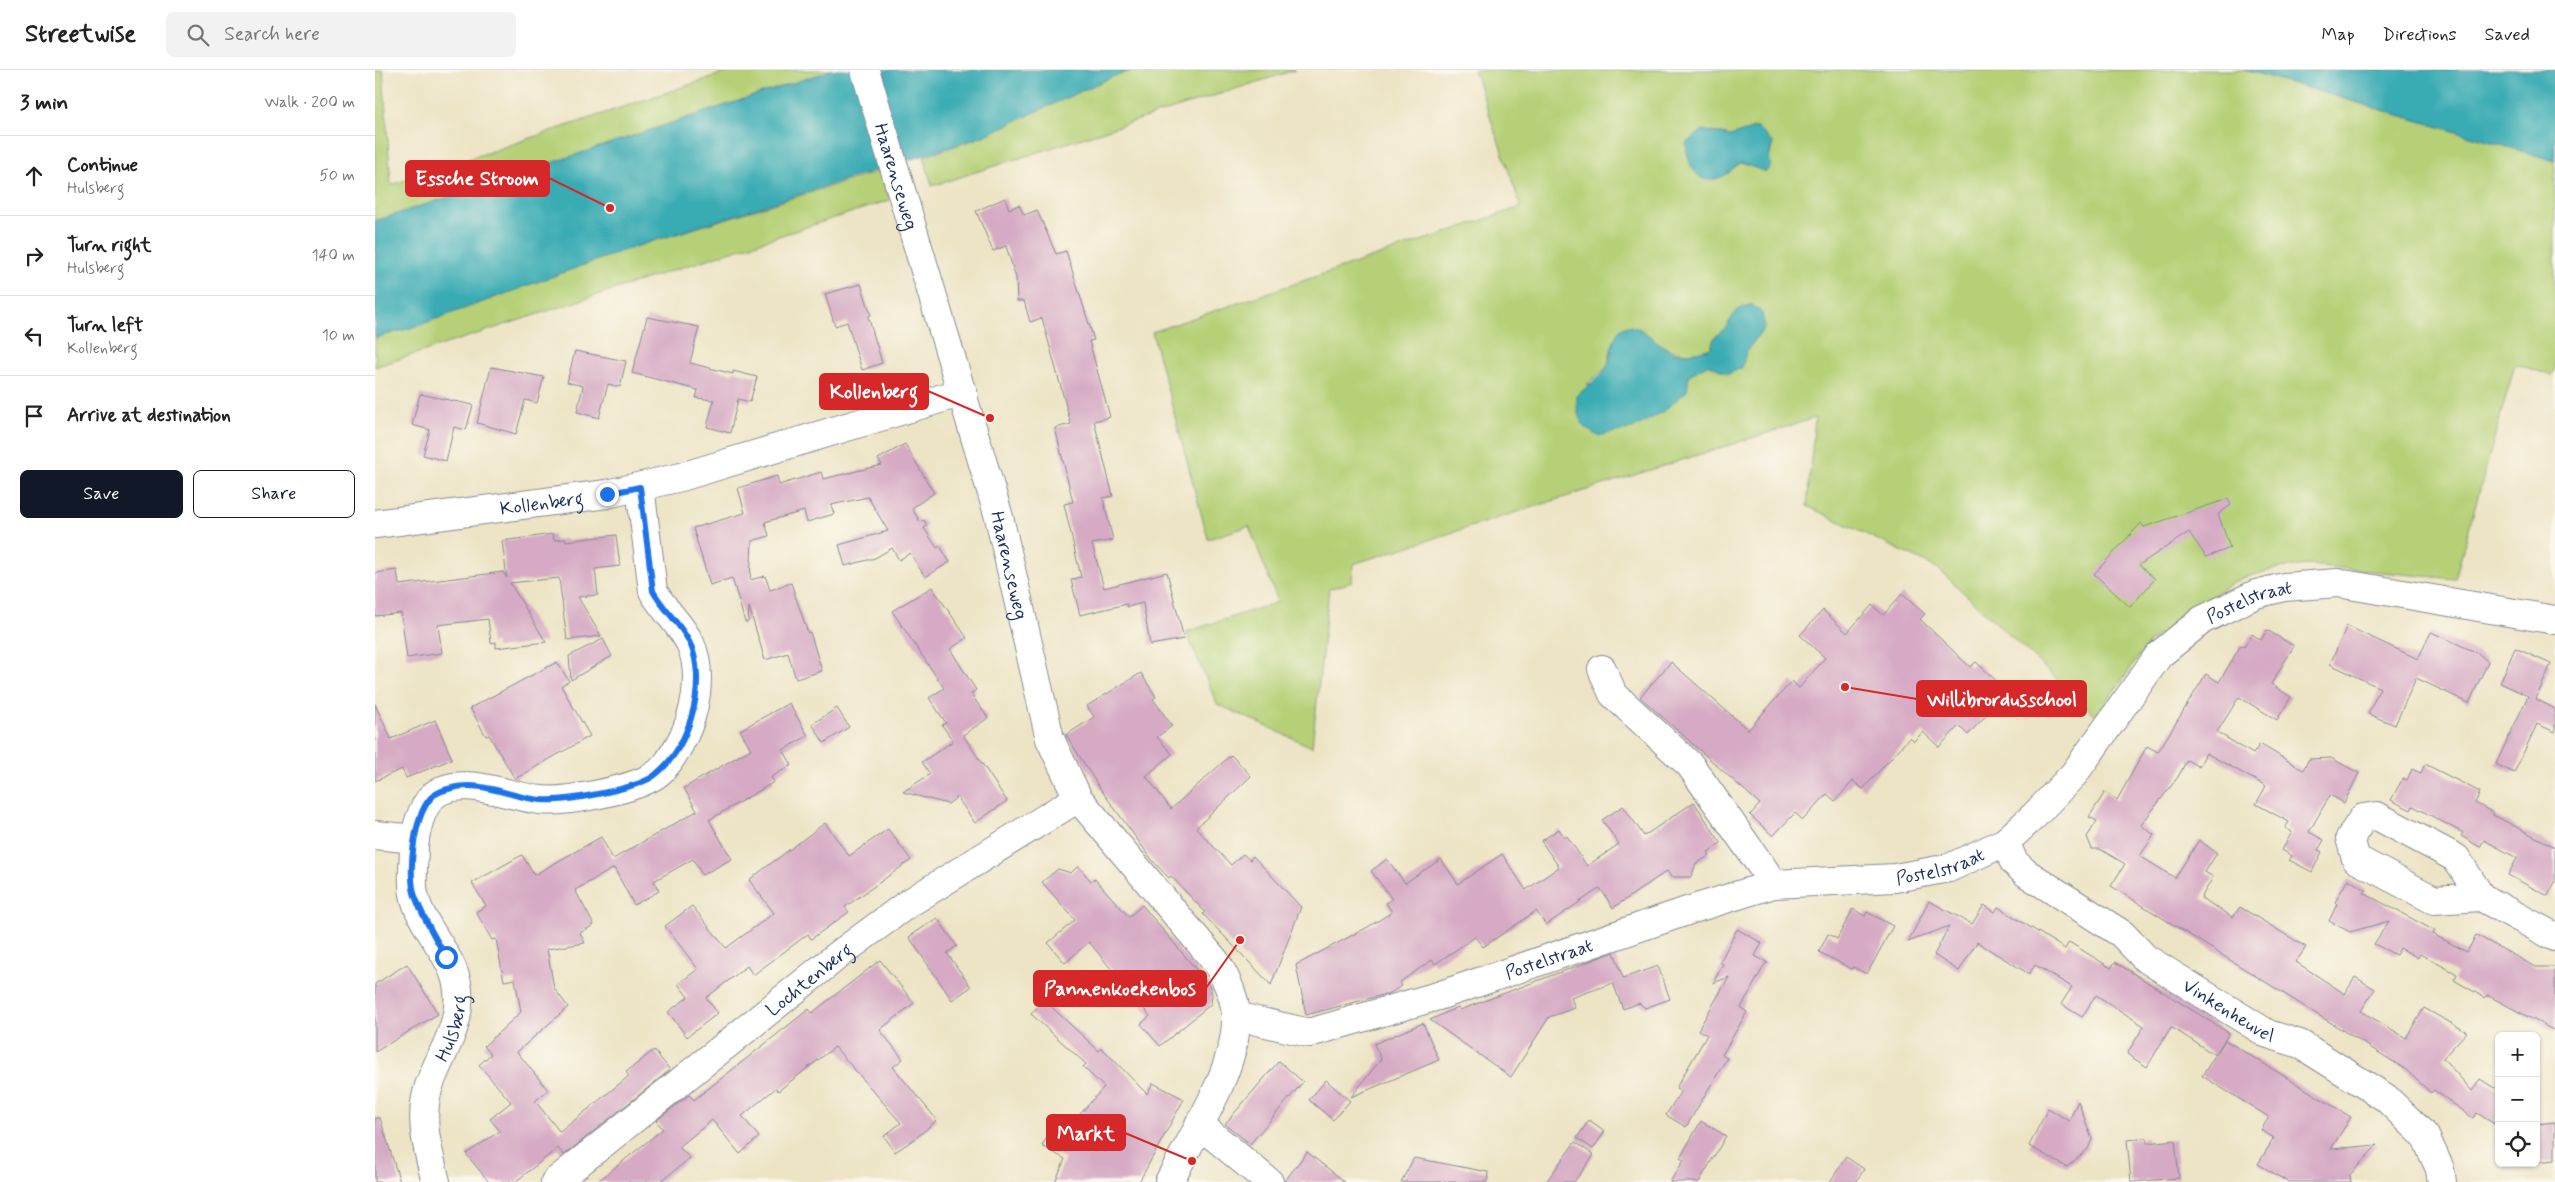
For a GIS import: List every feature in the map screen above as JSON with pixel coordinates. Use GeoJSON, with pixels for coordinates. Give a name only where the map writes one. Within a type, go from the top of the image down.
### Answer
{"type":"FeatureCollection","features":[{"type":"Feature","properties":{"kind":"street","name":"Haarenseweg"},"geometry":{"type":"LineString","coordinates":[[865,70],[999,517],[1050,739],[1078,798],[1216,962],[1227,981],[1236,1016]]}},
{"type":"Feature","properties":{"kind":"street","name":"Kollenberg"},"geometry":{"type":"LineString","coordinates":[[375,524],[607,494],[640,487],[681,477],[963,392]]}},
{"type":"Feature","properties":{"kind":"street","name":"Hulsberg"},"geometry":{"type":"LineString","coordinates":[[437,1182],[424,1136],[424,1110],[429,1087],[456,1019],[458,988],[454,973],[427,924],[414,894],[415,839],[421,815],[434,796],[453,788],[480,786],[542,800],[567,798],[633,786],[654,777],[677,750],[692,718],[695,701],[695,663],[689,641],[661,606],[653,591],[640,487]]}},
{"type":"Feature","properties":{"kind":"street","name":"Postelstraat"},"geometry":{"type":"LineString","coordinates":[[1236,1016],[1309,1033],[1438,996],[1690,910],[1774,884],[1895,878],[1949,868],[2005,842],[2035,816],[2073,774],[2159,655],[2202,620],[2235,602],[2285,587],[2338,583],[2555,620]]}},
{"type":"Feature","properties":{"kind":"street"},"geometry":{"type":"LineString","coordinates":[[1602,669],[1613,694],[1690,765],[1774,884]]}},
{"type":"Feature","properties":{"kind":"street","name":"Lochtenberg"},"geometry":{"type":"LineString","coordinates":[[555,1182],[841,953],[907,906],[1078,798]]}},
{"type":"Feature","properties":{"kind":"street"},"geometry":{"type":"LineString","coordinates":[[375,835],[415,839]]}},
{"type":"Feature","properties":{"kind":"street","name":"Vinkenheuvel"},"geometry":{"type":"LineString","coordinates":[[2005,842],[2014,862],[2026,873],[2122,934],[2145,958],[2268,1034],[2300,1044],[2386,1098],[2425,1136],[2440,1169],[2443,1182]]}},
{"type":"Feature","properties":{"kind":"street"},"geometry":{"type":"LineString","coordinates":[[2481,897],[2555,937]]}},
{"type":"Feature","properties":{"kind":"street"},"geometry":{"type":"LineString","coordinates":[[1169,1182],[1222,1078],[1236,1016]]}},
{"type":"Feature","properties":{"kind":"street"},"geometry":{"type":"LineString","coordinates":[[1199,1124],[1269,1182]]}},
{"type":"Feature","properties":{"kind":"green space"},"geometry":{"type":"Polygon","coordinates":[[[375,70],[383,70],[391,185],[733,70],[832,70],[375,221],[375,70]]]}},
{"type":"Feature","properties":{"kind":"green space"},"geometry":{"type":"Polygon","coordinates":[[[1134,70],[1295,70],[932,186],[924,157],[981,137],[1112,77],[1134,70]]]}},
{"type":"Feature","properties":{"kind":"green space"},"geometry":{"type":"Polygon","coordinates":[[[1474,70],[2245,70],[2555,161],[2555,371],[2551,375],[2515,364],[2455,579],[2309,565],[2279,568],[2242,578],[2183,613],[2150,642],[2098,713],[2094,714],[1937,568],[1807,506],[1815,418],[1353,564],[1352,582],[1329,589],[1312,747],[1217,704],[1186,632],[1278,602],[1249,526],[1208,539],[1152,332],[1521,207],[1474,70]],[[1757,127],[1730,136],[1716,132],[1728,174],[1741,163],[1766,172],[1773,143],[1757,127]],[[1737,310],[1726,327],[1714,338],[1711,348],[1699,351],[1680,352],[1672,350],[1656,342],[1639,328],[1612,345],[1607,367],[1587,384],[1689,375],[1709,364],[1728,374],[1765,327],[1737,310]]]}},
{"type":"Feature","properties":{"kind":"green space"},"geometry":{"type":"Polygon","coordinates":[[[880,171],[890,200],[375,367],[375,338],[414,327],[625,250],[880,171]]]}},
{"type":"Feature","properties":{"kind":"water"},"geometry":{"type":"Polygon","coordinates":[[[832,70],[1134,70],[1112,77],[981,137],[625,250],[414,327],[375,338],[375,221],[832,70]]]}},
{"type":"Feature","properties":{"kind":"water"},"geometry":{"type":"Polygon","coordinates":[[[2245,70],[2555,70],[2555,161],[2288,82],[2245,70]]]}},
{"type":"Feature","properties":{"kind":"water"},"geometry":{"type":"Polygon","coordinates":[[[1757,127],[1773,143],[1769,155],[1771,165],[1766,172],[1741,163],[1722,177],[1711,180],[1698,176],[1694,171],[1688,157],[1686,143],[1703,130],[1730,136],[1757,127]]]}},
{"type":"Feature","properties":{"kind":"water"},"geometry":{"type":"Polygon","coordinates":[[[1751,304],[1762,313],[1765,327],[1746,352],[1742,368],[1728,374],[1708,364],[1689,375],[1687,391],[1661,413],[1634,428],[1598,436],[1583,425],[1578,415],[1577,396],[1605,370],[1609,362],[1613,343],[1620,330],[1626,326],[1633,326],[1673,352],[1697,352],[1711,348],[1714,338],[1726,327],[1737,310],[1751,304]]]}},
{"type":"Feature","properties":{"kind":"building"},"geometry":{"type":"Polygon","coordinates":[[[1005,198],[1009,209],[1019,205],[1024,215],[1037,210],[1056,254],[1066,251],[1094,340],[1089,341],[1110,417],[1094,421],[1113,496],[1103,498],[1113,540],[1092,544],[1104,588],[1167,572],[1184,639],[1150,645],[1143,603],[1127,607],[1127,604],[1080,615],[1071,580],[1081,577],[1064,504],[1073,502],[1055,428],[1071,424],[1042,318],[1030,322],[1024,301],[1017,301],[1016,278],[1006,246],[993,251],[976,211],[1005,198]]]}},
{"type":"Feature","properties":{"kind":"building"},"geometry":{"type":"Polygon","coordinates":[[[861,284],[871,315],[868,316],[882,363],[862,370],[847,322],[835,326],[825,294],[861,284]]]}},
{"type":"Feature","properties":{"kind":"building"},"geometry":{"type":"Polygon","coordinates":[[[647,317],[699,327],[690,363],[733,374],[733,371],[757,377],[750,402],[738,399],[730,433],[707,427],[714,400],[696,398],[698,390],[632,373],[647,317]]]}},
{"type":"Feature","properties":{"kind":"building"},"geometry":{"type":"Polygon","coordinates":[[[575,351],[626,361],[620,387],[608,384],[599,418],[577,412],[583,386],[567,382],[575,351]]]}},
{"type":"Feature","properties":{"kind":"building"},"geometry":{"type":"Polygon","coordinates":[[[491,367],[544,377],[537,403],[525,400],[516,434],[477,423],[491,367]]]}},
{"type":"Feature","properties":{"kind":"building"},"geometry":{"type":"Polygon","coordinates":[[[420,394],[473,405],[466,430],[454,427],[446,461],[423,455],[430,430],[412,425],[420,394]]]}},
{"type":"Feature","properties":{"kind":"building"},"geometry":{"type":"Polygon","coordinates":[[[905,444],[934,493],[912,508],[920,522],[924,520],[927,526],[924,528],[937,548],[940,546],[950,562],[925,577],[910,553],[899,560],[892,548],[875,558],[845,566],[839,545],[888,531],[868,497],[831,505],[834,514],[807,522],[804,511],[765,522],[769,536],[752,541],[750,580],[765,576],[770,590],[791,583],[808,633],[810,632],[822,671],[796,679],[788,653],[765,660],[749,607],[748,622],[745,622],[732,578],[710,585],[693,528],[745,513],[738,488],[777,476],[779,485],[821,472],[823,479],[882,465],[878,459],[905,444]]]}},
{"type":"Feature","properties":{"kind":"building"},"geometry":{"type":"Polygon","coordinates":[[[2228,499],[2231,505],[2218,514],[2230,548],[2206,557],[2189,532],[2139,565],[2155,579],[2130,607],[2094,574],[2141,523],[2144,527],[2228,499]]]}},
{"type":"Feature","properties":{"kind":"building"},"geometry":{"type":"Polygon","coordinates":[[[553,534],[554,540],[566,539],[566,541],[616,535],[620,566],[595,569],[598,595],[578,597],[601,636],[567,640],[559,578],[510,583],[546,642],[496,648],[496,642],[491,643],[488,619],[438,625],[442,653],[407,658],[401,613],[375,616],[375,573],[397,570],[399,585],[503,572],[507,578],[502,541],[553,534]]]}},
{"type":"Feature","properties":{"kind":"building"},"geometry":{"type":"Polygon","coordinates":[[[932,587],[967,638],[950,649],[976,690],[971,694],[988,718],[963,735],[1007,801],[975,823],[957,797],[948,804],[903,792],[930,774],[922,762],[953,741],[942,725],[946,723],[929,698],[944,688],[892,611],[932,587]]]}},
{"type":"Feature","properties":{"kind":"building"},"geometry":{"type":"Polygon","coordinates":[[[1902,594],[1925,614],[1920,619],[1970,667],[1976,662],[1999,683],[1980,704],[1988,713],[1968,735],[1959,726],[1939,747],[1923,732],[1914,741],[1910,737],[1863,789],[1853,781],[1835,801],[1827,794],[1803,820],[1795,813],[1773,836],[1750,815],[1760,804],[1640,697],[1671,662],[1748,730],[1792,681],[1799,688],[1825,658],[1800,635],[1823,610],[1847,633],[1872,605],[1883,615],[1902,594]]]}},
{"type":"Feature","properties":{"kind":"building"},"geometry":{"type":"Polygon","coordinates":[[[2347,626],[2418,659],[2431,632],[2478,653],[2488,662],[2469,703],[2416,678],[2395,725],[2368,714],[2380,688],[2330,664],[2347,626]]]}},
{"type":"Feature","properties":{"kind":"building"},"geometry":{"type":"Polygon","coordinates":[[[2267,630],[2294,646],[2271,684],[2291,697],[2277,720],[2239,697],[2217,732],[2253,754],[2260,744],[2303,770],[2309,759],[2331,758],[2359,773],[2344,803],[2330,795],[2309,832],[2324,840],[2318,850],[2322,852],[2312,872],[2289,860],[2292,856],[2282,850],[2292,832],[2285,828],[2289,822],[2256,804],[2266,786],[2206,753],[2199,767],[2187,760],[2178,777],[2141,825],[2154,835],[2140,856],[2175,878],[2199,840],[2217,853],[2205,872],[2213,877],[2201,898],[2233,917],[2240,907],[2306,947],[2296,962],[2345,994],[2355,977],[2375,989],[2361,1011],[2406,1038],[2424,1008],[2467,1032],[2443,1058],[2472,1091],[2480,1079],[2495,1088],[2495,1124],[2477,1113],[2473,1118],[2434,1090],[2431,1093],[2405,1069],[2111,886],[2125,864],[2100,849],[2092,849],[2087,837],[2097,821],[2089,817],[2105,792],[2117,800],[2147,746],[2158,752],[2206,674],[2219,682],[2241,645],[2244,647],[2252,634],[2261,640],[2267,630]]]}},
{"type":"Feature","properties":{"kind":"building"},"geometry":{"type":"Polygon","coordinates":[[[603,639],[612,656],[571,680],[569,656],[603,639]]]}},
{"type":"Feature","properties":{"kind":"building"},"geometry":{"type":"Polygon","coordinates":[[[2515,648],[2551,664],[2536,699],[2555,709],[2555,732],[2537,724],[2514,773],[2496,764],[2528,696],[2500,683],[2515,648]]]}},
{"type":"Feature","properties":{"kind":"building"},"geometry":{"type":"Polygon","coordinates":[[[557,662],[569,681],[561,686],[590,736],[515,779],[489,735],[486,736],[470,708],[557,662]]]}},
{"type":"Feature","properties":{"kind":"building"},"geometry":{"type":"Polygon","coordinates":[[[1141,673],[1156,697],[1153,699],[1172,726],[1157,737],[1172,754],[1146,776],[1171,809],[1231,755],[1251,776],[1196,828],[1231,865],[1243,854],[1250,860],[1253,856],[1301,907],[1271,985],[1203,914],[1205,912],[1171,876],[1169,878],[1153,861],[1099,787],[1066,735],[1094,717],[1087,706],[1141,673]]]}},
{"type":"Feature","properties":{"kind":"building"},"geometry":{"type":"Polygon","coordinates":[[[789,703],[808,736],[783,750],[792,765],[771,777],[774,782],[709,820],[732,859],[702,875],[693,859],[654,881],[659,891],[634,905],[614,868],[575,890],[594,925],[580,933],[585,943],[547,949],[554,988],[568,1007],[517,1052],[548,1090],[535,1101],[560,1132],[629,1076],[626,1072],[654,1050],[670,1070],[564,1155],[558,1148],[515,1182],[489,1182],[466,1154],[500,1131],[490,1119],[511,1102],[479,1065],[491,1054],[484,1046],[521,1012],[515,979],[504,981],[496,939],[492,940],[476,912],[486,906],[472,883],[522,855],[534,875],[601,837],[613,859],[697,811],[684,788],[751,749],[740,730],[789,703]]]}},
{"type":"Feature","properties":{"kind":"building"},"geometry":{"type":"Polygon","coordinates":[[[375,704],[391,739],[435,720],[452,759],[406,778],[402,769],[375,781],[375,704]]]}},
{"type":"Feature","properties":{"kind":"building"},"geometry":{"type":"Polygon","coordinates":[[[837,708],[849,727],[824,743],[812,724],[837,708]]]}},
{"type":"Feature","properties":{"kind":"building"},"geometry":{"type":"Polygon","coordinates":[[[2425,764],[2480,792],[2475,803],[2494,813],[2493,815],[2555,847],[2555,882],[2548,896],[2508,875],[2517,858],[2484,840],[2480,847],[2461,836],[2463,833],[2413,806],[2411,810],[2391,800],[2403,778],[2407,780],[2412,769],[2421,773],[2425,764]]]}},
{"type":"Feature","properties":{"kind":"building"},"geometry":{"type":"Polygon","coordinates":[[[1694,802],[1721,843],[1708,852],[1710,855],[1696,864],[1691,877],[1671,877],[1667,871],[1613,908],[1600,888],[1546,925],[1536,911],[1483,947],[1475,937],[1435,964],[1432,960],[1400,982],[1402,986],[1390,993],[1306,1015],[1296,965],[1368,927],[1392,912],[1386,903],[1392,899],[1371,871],[1387,859],[1405,883],[1441,859],[1458,884],[1502,854],[1526,890],[1559,867],[1541,841],[1559,829],[1565,838],[1567,836],[1587,866],[1619,844],[1602,820],[1623,806],[1644,836],[1694,802]]]}},
{"type":"Feature","properties":{"kind":"building"},"geometry":{"type":"Polygon","coordinates":[[[825,823],[849,856],[888,829],[911,860],[845,907],[849,912],[811,939],[808,934],[753,975],[747,966],[706,998],[718,1013],[687,1037],[668,1012],[688,997],[678,984],[698,969],[665,926],[692,906],[726,948],[774,913],[749,880],[825,823]]]}},
{"type":"Feature","properties":{"kind":"building"},"geometry":{"type":"Polygon","coordinates":[[[1078,866],[1091,881],[1095,879],[1129,917],[1142,905],[1209,985],[1212,994],[1211,1004],[1160,1046],[1141,1024],[1150,1016],[1089,942],[1065,963],[1048,943],[1075,920],[1042,882],[1058,869],[1071,873],[1078,866]]]}},
{"type":"Feature","properties":{"kind":"building"},"geometry":{"type":"Polygon","coordinates":[[[2348,879],[2366,890],[2364,893],[2435,931],[2433,934],[2467,952],[2476,935],[2536,967],[2555,967],[2555,1031],[2487,995],[2485,998],[2454,980],[2457,974],[2420,954],[2418,958],[2400,948],[2396,955],[2374,944],[2389,921],[2350,932],[2329,921],[2337,904],[2335,902],[2348,879]]]}},
{"type":"Feature","properties":{"kind":"building"},"geometry":{"type":"Polygon","coordinates":[[[1929,901],[1972,924],[1984,905],[1995,912],[1998,907],[2065,949],[2069,942],[2111,968],[2115,962],[2229,1033],[2215,1055],[2171,1027],[2147,1067],[2127,1054],[2144,1026],[2096,995],[2082,1017],[2061,1004],[2072,987],[2035,965],[2029,974],[1977,942],[1959,971],[1934,955],[1949,926],[1908,942],[1929,901]]]}},
{"type":"Feature","properties":{"kind":"building"},"geometry":{"type":"Polygon","coordinates":[[[1853,909],[1865,916],[1867,912],[1893,926],[1867,974],[1853,967],[1852,969],[1819,952],[1828,934],[1837,939],[1853,909]]]}},
{"type":"Feature","properties":{"kind":"building"},"geometry":{"type":"Polygon","coordinates":[[[937,918],[957,946],[947,953],[971,987],[952,1000],[909,937],[937,918]]]}},
{"type":"Feature","properties":{"kind":"building"},"geometry":{"type":"Polygon","coordinates":[[[1737,929],[1762,943],[1755,956],[1768,963],[1765,964],[1741,1008],[1747,1012],[1722,1055],[1727,1058],[1686,1127],[1666,1115],[1681,1091],[1676,1088],[1707,1035],[1698,1030],[1729,977],[1713,983],[1723,964],[1720,962],[1737,929]]]}},
{"type":"Feature","properties":{"kind":"building"},"geometry":{"type":"Polygon","coordinates":[[[1614,952],[1623,978],[1658,966],[1670,999],[1645,1008],[1639,1003],[1623,1009],[1613,983],[1571,998],[1575,1008],[1549,1017],[1511,1077],[1430,1020],[1458,1007],[1460,1010],[1614,952]]]}},
{"type":"Feature","properties":{"kind":"building"},"geometry":{"type":"Polygon","coordinates":[[[880,960],[914,1003],[880,1030],[903,1059],[893,1067],[937,1120],[916,1138],[895,1152],[884,1136],[901,1123],[835,1047],[778,1091],[776,1088],[742,1116],[759,1137],[740,1154],[712,1120],[679,1147],[690,1158],[660,1182],[597,1182],[663,1129],[656,1121],[689,1095],[694,1100],[809,1009],[812,1013],[880,960]]]}},
{"type":"Feature","properties":{"kind":"building"},"geometry":{"type":"Polygon","coordinates":[[[407,964],[438,1014],[375,1052],[375,984],[407,964]]]}},
{"type":"Feature","properties":{"kind":"building"},"geometry":{"type":"Polygon","coordinates":[[[1044,1000],[1099,1051],[1102,1048],[1147,1094],[1153,1083],[1184,1099],[1139,1182],[1055,1182],[1065,1159],[1042,1146],[1051,1129],[1058,1133],[1067,1117],[1074,1121],[1104,1087],[1083,1067],[1086,1064],[1031,1014],[1044,1000]]]}},
{"type":"Feature","properties":{"kind":"building"},"geometry":{"type":"Polygon","coordinates":[[[1423,1023],[1439,1060],[1351,1097],[1381,1059],[1374,1044],[1423,1023]]]}},
{"type":"Feature","properties":{"kind":"building"},"geometry":{"type":"Polygon","coordinates":[[[2225,1040],[2351,1117],[2331,1149],[2377,1145],[2350,1175],[2351,1182],[2288,1182],[2258,1164],[2274,1138],[2261,1130],[2269,1117],[2202,1076],[2225,1040]]]}},
{"type":"Feature","properties":{"kind":"building"},"geometry":{"type":"Polygon","coordinates":[[[1279,1061],[1303,1082],[1250,1144],[1225,1124],[1279,1061]]]}},
{"type":"Feature","properties":{"kind":"building"},"geometry":{"type":"Polygon","coordinates":[[[1326,1080],[1350,1101],[1333,1120],[1309,1100],[1326,1080]]]}},
{"type":"Feature","properties":{"kind":"building"},"geometry":{"type":"Polygon","coordinates":[[[2078,1101],[2092,1139],[2088,1149],[2067,1167],[2029,1146],[2048,1108],[2069,1121],[2078,1101]]]}},
{"type":"Feature","properties":{"kind":"building"},"geometry":{"type":"Polygon","coordinates":[[[375,1118],[380,1118],[400,1182],[375,1182],[375,1118]]]}},
{"type":"Feature","properties":{"kind":"building"},"geometry":{"type":"Polygon","coordinates":[[[1589,1120],[1605,1131],[1593,1149],[1577,1138],[1589,1120]]]}},
{"type":"Feature","properties":{"kind":"building"},"geometry":{"type":"Polygon","coordinates":[[[1701,1121],[1726,1136],[1699,1182],[1670,1182],[1684,1160],[1680,1158],[1701,1121]]]}},
{"type":"Feature","properties":{"kind":"building"},"geometry":{"type":"Polygon","coordinates":[[[2555,1122],[2555,1160],[2540,1162],[2540,1124],[2555,1122]]]}},
{"type":"Feature","properties":{"kind":"building"},"geometry":{"type":"Polygon","coordinates":[[[2147,1138],[2147,1143],[2175,1140],[2179,1178],[2131,1182],[2127,1140],[2147,1138]]]}},
{"type":"Feature","properties":{"kind":"building"},"geometry":{"type":"Polygon","coordinates":[[[1575,1142],[1594,1155],[1574,1182],[1546,1182],[1575,1142]]]}},
{"type":"Feature","properties":{"kind":"building"},"geometry":{"type":"Polygon","coordinates":[[[1307,1152],[1345,1182],[1284,1182],[1307,1152]]]}},
{"type":"Feature","properties":{"kind":"building"},"geometry":{"type":"Polygon","coordinates":[[[1846,1157],[1864,1169],[1856,1182],[1830,1182],[1846,1157]]]}},
{"type":"Feature","properties":{"kind":"building"},"geometry":{"type":"Polygon","coordinates":[[[1414,1158],[1488,1172],[1487,1182],[1401,1182],[1414,1158]]]}},
{"type":"Feature","properties":{"kind":"place","name":"Essche Stroom"},"geometry":{"type":"Point","coordinates":[610,208]}},
{"type":"Feature","properties":{"kind":"place","name":"Kollenberg"},"geometry":{"type":"Point","coordinates":[990,418]}},
{"type":"Feature","properties":{"kind":"place","name":"Willibrordusschool"},"geometry":{"type":"Point","coordinates":[1845,687]}},
{"type":"Feature","properties":{"kind":"place","name":"Pannenkoekenbos"},"geometry":{"type":"Point","coordinates":[1240,940]}},
{"type":"Feature","properties":{"kind":"place","name":"Markt"},"geometry":{"type":"Point","coordinates":[1192,1161]}},
{"type":"Feature","properties":{"kind":"route"},"geometry":{"type":"LineString","coordinates":[[446,957],[427,924],[414,894],[415,839],[421,815],[434,796],[453,788],[480,786],[508,794],[542,800],[567,798],[633,786],[654,777],[667,764],[686,734],[692,718],[695,701],[695,663],[693,652],[689,641],[661,606],[653,591],[649,575],[640,487],[607,494]]}}]}
